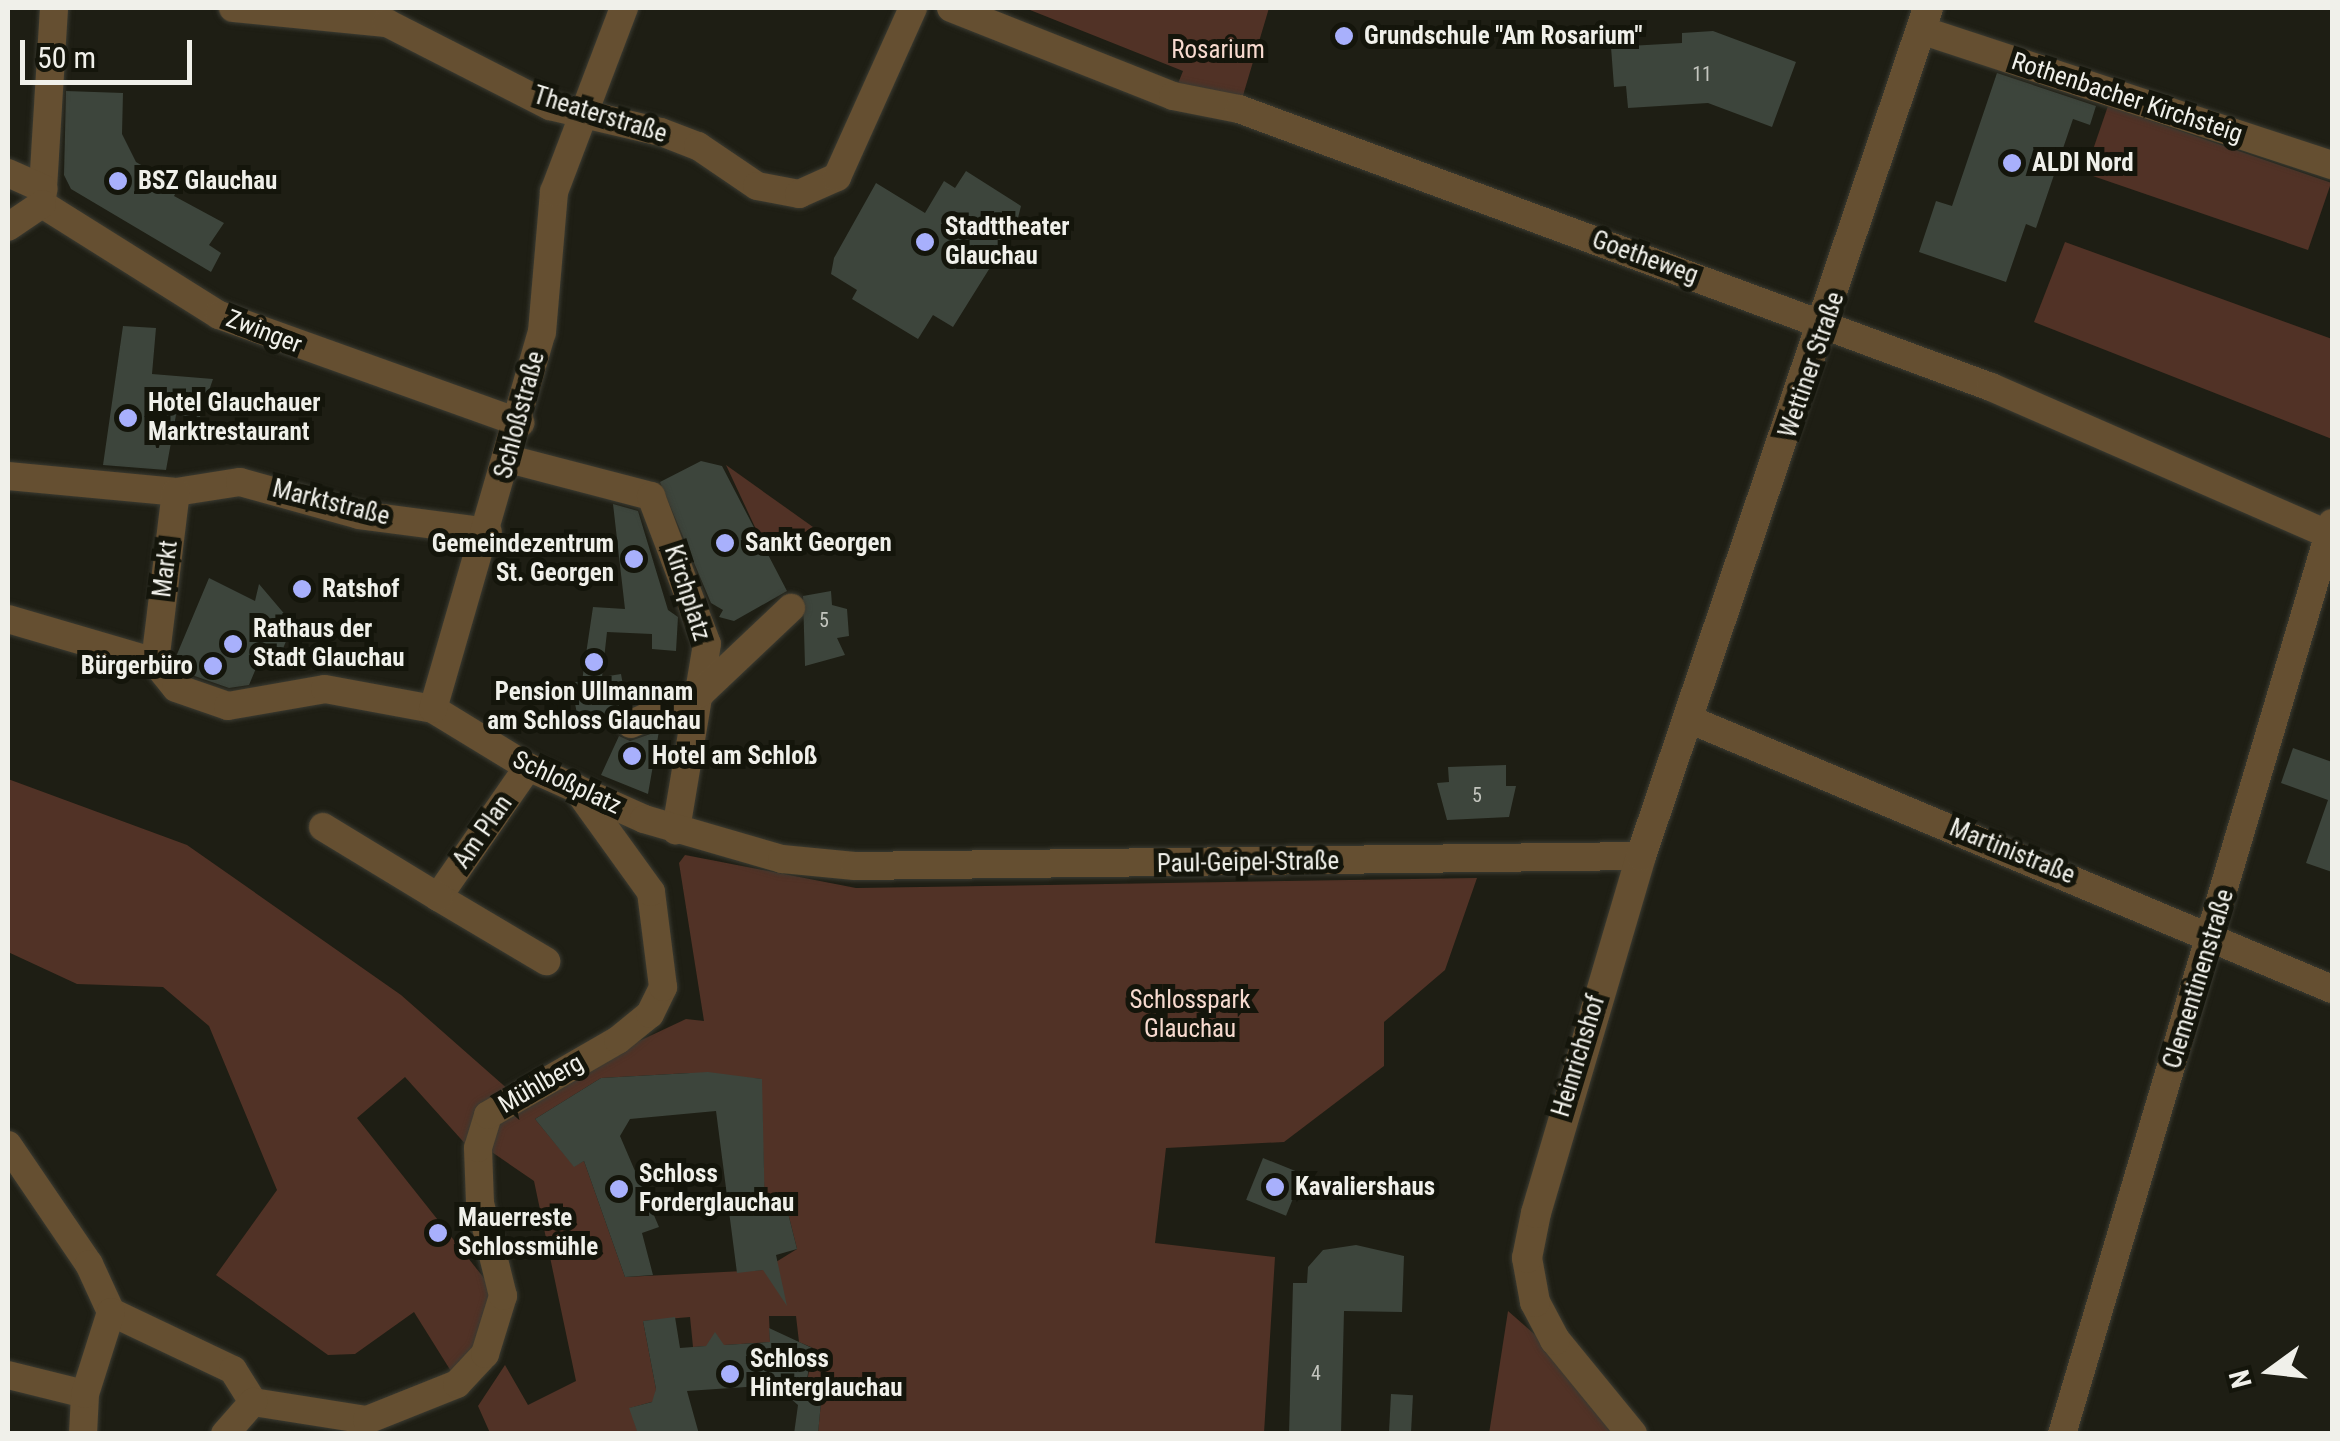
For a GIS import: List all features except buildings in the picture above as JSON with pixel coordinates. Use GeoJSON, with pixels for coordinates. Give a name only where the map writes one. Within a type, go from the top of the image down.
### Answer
{"type":"FeatureCollection","features":[{"type":"Feature","properties":{"kind":"street"},"geometry":{"type":"LineString","coordinates":[[8,227],[43,197],[54,8]]}},
{"type":"Feature","properties":{"kind":"street"},"geometry":{"type":"LineString","coordinates":[[233,8],[386,15]]}},
{"type":"Feature","properties":{"kind":"street","name":"Schloßstraße"},"geometry":{"type":"LineString","coordinates":[[433,709],[514,461],[542,332],[554,192],[577,114],[624,8]]}},
{"type":"Feature","properties":{"kind":"street","name":"Theaterstraße"},"geometry":{"type":"LineString","coordinates":[[386,15],[577,114],[698,146],[757,186],[799,194],[838,177],[913,8]]}},
{"type":"Feature","properties":{"kind":"street","name":"Goetheweg"},"geometry":{"type":"LineString","coordinates":[[951,8],[1173,96],[1239,109],[1992,387],[2331,531]]}},
{"type":"Feature","properties":{"kind":"street","name":"Wettiner Straße"},"geometry":{"type":"LineString","coordinates":[[1690,720],[1924,19]]}},
{"type":"Feature","properties":{"kind":"street","name":"Rothenbacher Kirchsteig"},"geometry":{"type":"LineString","coordinates":[[1924,19],[2332,165]]}},
{"type":"Feature","properties":{"kind":"street","name":"Zwinger"},"geometry":{"type":"LineString","coordinates":[[8,173],[219,316],[520,423]]}},
{"type":"Feature","properties":{"kind":"street","name":"Kirchplatz"},"geometry":{"type":"LineString","coordinates":[[514,461],[651,496],[707,644],[676,830]]}},
{"type":"Feature","properties":{"kind":"street"},"geometry":{"type":"LineString","coordinates":[[8,476],[176,492]]}},
{"type":"Feature","properties":{"kind":"street","name":"Marktstraße"},"geometry":{"type":"LineString","coordinates":[[176,492],[240,482],[359,515],[488,532]]}},
{"type":"Feature","properties":{"kind":"street","name":"Markt"},"geometry":{"type":"LineString","coordinates":[[155,662],[176,492]]}},
{"type":"Feature","properties":{"kind":"street","name":"Clementinenstraße"},"geometry":{"type":"LineString","coordinates":[[2062,1434],[2331,531]]}},
{"type":"Feature","properties":{"kind":"street","name":"Kirchplatz"},"geometry":{"type":"LineString","coordinates":[[631,724],[701,693],[791,608]]}},
{"type":"Feature","properties":{"kind":"street"},"geometry":{"type":"LineString","coordinates":[[8,618],[155,662]]}},
{"type":"Feature","properties":{"kind":"street","name":"Schloßplatz"},"geometry":{"type":"LineString","coordinates":[[155,662],[176,688],[228,706],[287,691],[346,692],[433,709],[528,766],[676,830],[782,858],[855,866]]}},
{"type":"Feature","properties":{"kind":"street","name":"Heinrichshof"},"geometry":{"type":"LineString","coordinates":[[1632,1434],[1591,1384],[1535,1302],[1528,1258],[1549,1153],[1640,856],[1690,720]]}},
{"type":"Feature","properties":{"kind":"street","name":"Martinistraße"},"geometry":{"type":"LineString","coordinates":[[1690,720],[2213,934],[2332,988]]}},
{"type":"Feature","properties":{"kind":"street","name":"Am Plan"},"geometry":{"type":"LineString","coordinates":[[438,897],[528,766]]}},
{"type":"Feature","properties":{"kind":"street","name":"Mühlberg"},"geometry":{"type":"LineString","coordinates":[[366,1426],[457,1384],[485,1354],[503,1296],[480,1203],[478,1148],[488,1114],[618,1040],[650,1014],[663,987],[651,892],[576,788]]}},
{"type":"Feature","properties":{"kind":"street","name":"Am Plan"},"geometry":{"type":"LineString","coordinates":[[323,828],[546,962]]}},
{"type":"Feature","properties":{"kind":"street","name":"Paul-Geipel-Straße"},"geometry":{"type":"LineString","coordinates":[[855,866],[1640,856]]}},
{"type":"Feature","properties":{"kind":"street"},"geometry":{"type":"LineString","coordinates":[[8,1145],[90,1264],[111,1312],[233,1370],[253,1402],[366,1426]]}},
{"type":"Feature","properties":{"kind":"street"},"geometry":{"type":"LineString","coordinates":[[83,1434],[85,1394],[111,1312]]}},
{"type":"Feature","properties":{"kind":"street"},"geometry":{"type":"LineString","coordinates":[[8,1374],[85,1394]]}},
{"type":"Feature","properties":{"kind":"street"},"geometry":{"type":"LineString","coordinates":[[225,1434],[253,1402]]}},
{"type":"Feature","properties":{"kind":"green space","name":"Rosarium"},"geometry":{"type":"Polygon","coordinates":[[[1025,8],[1269,8],[1239,109],[1173,96],[1183,71],[1025,8]]]}},
{"type":"Feature","properties":{"kind":"green space"},"geometry":{"type":"Polygon","coordinates":[[[2108,106],[2331,183],[2308,250],[2085,173],[2108,106]]]}},
{"type":"Feature","properties":{"kind":"green space"},"geometry":{"type":"Polygon","coordinates":[[[2065,242],[2332,339],[2332,439],[2034,322],[2065,242]]]}},
{"type":"Feature","properties":{"kind":"green space"},"geometry":{"type":"Polygon","coordinates":[[[726,465],[813,527],[768,555],[726,465]]]}},
{"type":"Feature","properties":{"kind":"green space","name":"Schlosspark Glauchau"},"geometry":{"type":"Polygon","coordinates":[[[8,779],[187,845],[401,995],[518,1098],[686,1019],[704,1021],[679,863],[685,855],[856,888],[1477,878],[1445,970],[1384,1022],[1384,1066],[1284,1142],[1166,1148],[1155,1243],[1275,1257],[1264,1433],[818,1433],[821,1402],[804,1399],[813,1348],[799,1342],[796,1316],[769,1316],[770,1342],[693,1347],[690,1317],[643,1321],[656,1389],[655,1401],[630,1408],[638,1433],[490,1433],[478,1406],[505,1365],[528,1405],[576,1381],[534,1181],[486,1148],[469,1148],[405,1077],[357,1118],[499,1297],[477,1353],[454,1376],[414,1312],[355,1354],[328,1355],[216,1275],[277,1190],[209,1026],[163,987],[77,984],[8,952],[8,779]],[[690,1073],[601,1078],[535,1119],[574,1166],[584,1161],[625,1277],[763,1270],[797,1249],[787,1209],[765,1215],[761,1079],[690,1073]]]}},
{"type":"Feature","properties":{"kind":"green space"},"geometry":{"type":"Polygon","coordinates":[[[1508,1311],[1591,1384],[1632,1434],[1489,1434],[1508,1311]]]}},
{"type":"Feature","properties":{"kind":"place","name":"Grundschule \"Am Rosarium\""},"geometry":{"type":"Point","coordinates":[1344,36]}},
{"type":"Feature","properties":{"kind":"place","name":"ALDI Nord"},"geometry":{"type":"Point","coordinates":[2012,163]}},
{"type":"Feature","properties":{"kind":"place","name":"BSZ Glauchau"},"geometry":{"type":"Point","coordinates":[118,181]}},
{"type":"Feature","properties":{"kind":"place","name":"Stadttheater Glauchau"},"geometry":{"type":"Point","coordinates":[925,242]}},
{"type":"Feature","properties":{"kind":"place","name":"Hotel Glauchauer Marktrestaurant"},"geometry":{"type":"Point","coordinates":[128,418]}},
{"type":"Feature","properties":{"kind":"place","name":"Sankt Georgen"},"geometry":{"type":"Point","coordinates":[725,543]}},
{"type":"Feature","properties":{"kind":"place","name":"Gemeindezentrum St. Georgen"},"geometry":{"type":"Point","coordinates":[634,559]}},
{"type":"Feature","properties":{"kind":"place","name":"Ratshof"},"geometry":{"type":"Point","coordinates":[302,589]}},
{"type":"Feature","properties":{"kind":"place","name":"Rathaus der Stadt Glauchau"},"geometry":{"type":"Point","coordinates":[233,644]}},
{"type":"Feature","properties":{"kind":"place","name":"Pension Ullmannam am Schloss Glauchau"},"geometry":{"type":"Point","coordinates":[594,662]}},
{"type":"Feature","properties":{"kind":"place","name":"Bürgerbüro"},"geometry":{"type":"Point","coordinates":[213,666]}},
{"type":"Feature","properties":{"kind":"place","name":"Hotel am Schloß"},"geometry":{"type":"Point","coordinates":[632,756]}},
{"type":"Feature","properties":{"kind":"place","name":"Kavaliershaus"},"geometry":{"type":"Point","coordinates":[1275,1187]}},
{"type":"Feature","properties":{"kind":"place","name":"Schloss Forderglauchau"},"geometry":{"type":"Point","coordinates":[619,1189]}},
{"type":"Feature","properties":{"kind":"place","name":"Mauerreste Schlossmühle"},"geometry":{"type":"Point","coordinates":[438,1233]}},
{"type":"Feature","properties":{"kind":"place","name":"Schloss Hinterglauchau"},"geometry":{"type":"Point","coordinates":[730,1374]}}]}
